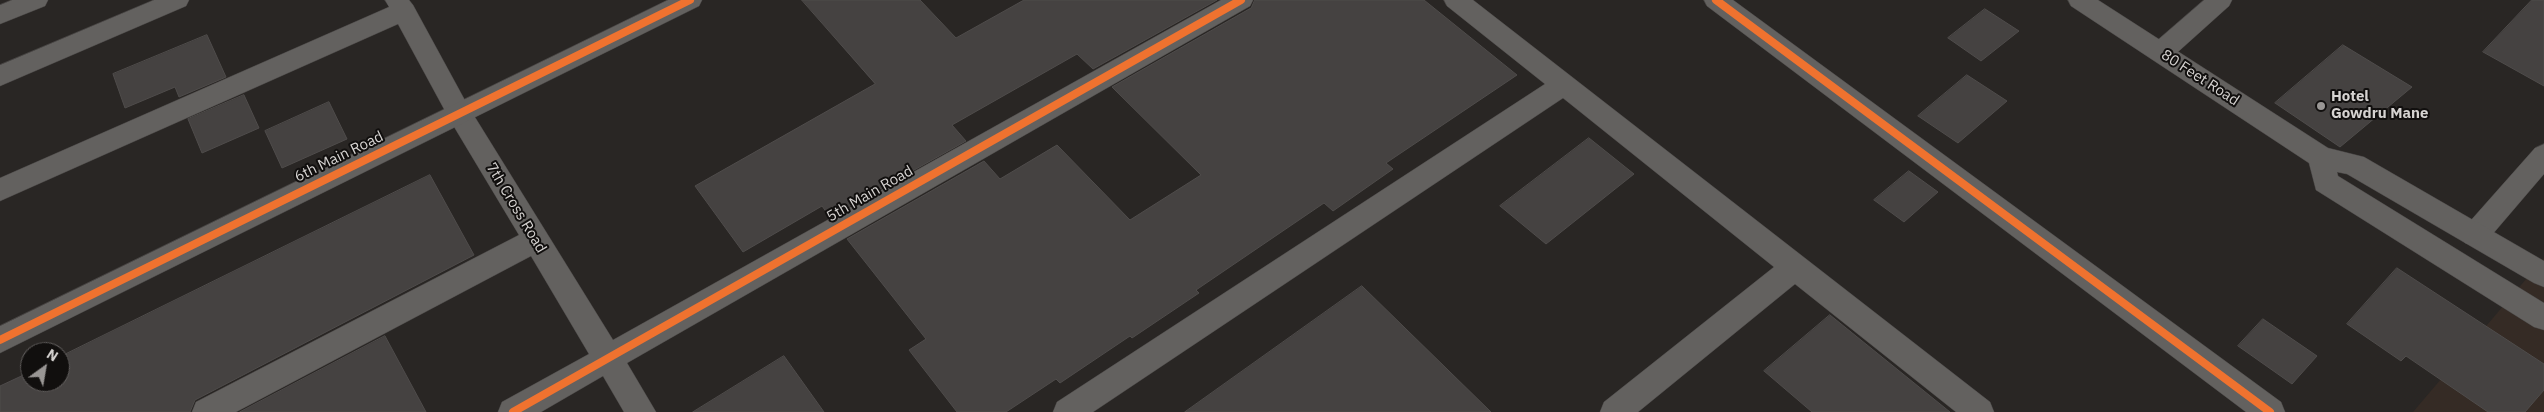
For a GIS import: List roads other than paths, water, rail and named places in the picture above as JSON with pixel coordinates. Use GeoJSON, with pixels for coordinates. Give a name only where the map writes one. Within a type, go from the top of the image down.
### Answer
{"type":"FeatureCollection","features":[{"type":"Feature","properties":{"kind":"street"},"geometry":{"type":"LineString","coordinates":[[0,15],[36,0]]}},
{"type":"Feature","properties":{"kind":"street"},"geometry":{"type":"LineString","coordinates":[[0,76],[177,0]]}},
{"type":"Feature","properties":{"kind":"street","name":"6th Main Road"},"geometry":{"type":"LineString","coordinates":[[0,340],[690,0]]}},
{"type":"Feature","properties":{"kind":"street","name":"5th Main Road"},"geometry":{"type":"LineString","coordinates":[[513,412],[1241,0]]}},
{"type":"Feature","properties":{"kind":"street"},"geometry":{"type":"LineString","coordinates":[[1456,0],[1979,412]]}},
{"type":"Feature","properties":{"kind":"street"},"geometry":{"type":"LineString","coordinates":[[1716,0],[2270,412]]}},
{"type":"Feature","properties":{"kind":"street","name":"80 Feet Road"},"geometry":{"type":"LineString","coordinates":[[2080,0],[2320,157],[2354,165],[2544,275]]}},
{"type":"Feature","properties":{"kind":"street"},"geometry":{"type":"LineString","coordinates":[[2161,52],[2220,0]]}},
{"type":"Feature","properties":{"kind":"street"},"geometry":{"type":"LineString","coordinates":[[0,190],[400,6]]}},
{"type":"Feature","properties":{"kind":"street","name":"7th Cross Road"},"geometry":{"type":"LineString","coordinates":[[400,6],[459,113],[640,412]]}},
{"type":"Feature","properties":{"kind":"street"},"geometry":{"type":"LineString","coordinates":[[1068,412],[1563,84]]}},
{"type":"Feature","properties":{"kind":"street"},"geometry":{"type":"LineString","coordinates":[[2475,235],[2544,155]]}},
{"type":"Feature","properties":{"kind":"street"},"geometry":{"type":"LineString","coordinates":[[2320,157],[2326,182],[2544,318]]}},
{"type":"Feature","properties":{"kind":"street"},"geometry":{"type":"LineString","coordinates":[[207,412],[535,240]]}},
{"type":"Feature","properties":{"kind":"street"},"geometry":{"type":"LineString","coordinates":[[1615,412],[1795,267]]}},
{"type":"Feature","properties":{"kind":"place","name":"Hotel Gowdru Mane"},"geometry":{"type":"Point","coordinates":[2321,106]}}]}
